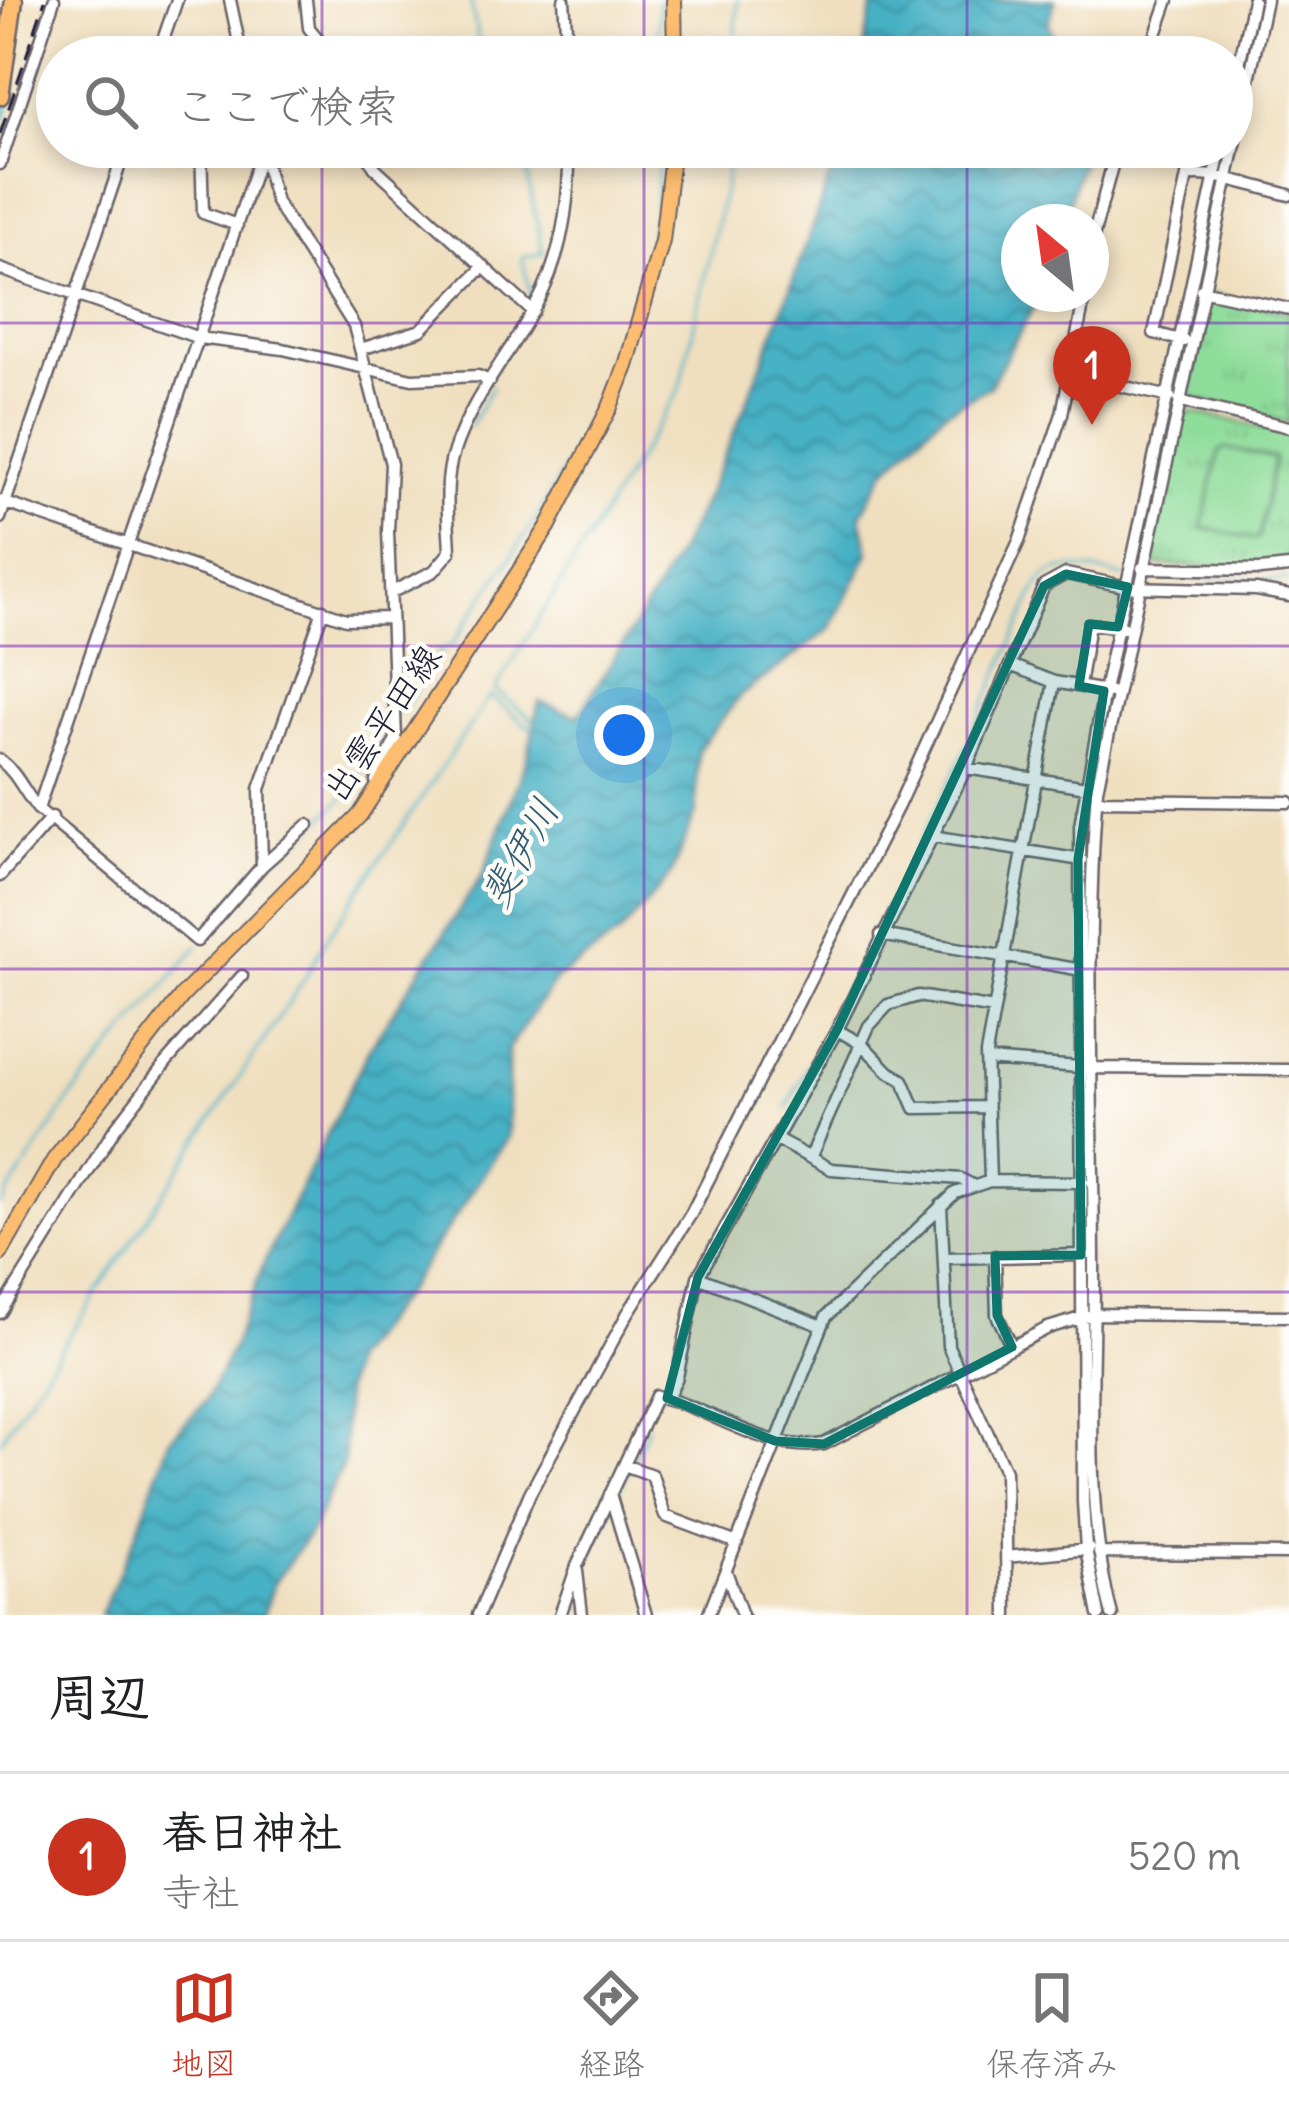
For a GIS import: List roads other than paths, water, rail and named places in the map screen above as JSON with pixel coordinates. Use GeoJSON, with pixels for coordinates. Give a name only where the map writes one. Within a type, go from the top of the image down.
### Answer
{"type":"FeatureCollection","features":[{"type":"Feature","properties":{"kind":"highway"},"geometry":{"type":"LineString","coordinates":[[0,96],[11,1]]}},
{"type":"Feature","properties":{"kind":"main road"},"geometry":{"type":"LineString","coordinates":[[674,0],[675,36]]}},
{"type":"Feature","properties":{"kind":"main road","name":"出雲平田線"},"geometry":{"type":"LineString","coordinates":[[0,1254],[54,1160],[182,996],[360,815],[548,527],[610,407],[647,299],[662,241],[671,168]]}},
{"type":"Feature","properties":{"kind":"street"},"geometry":{"type":"LineString","coordinates":[[42,36],[54,0]]}},
{"type":"Feature","properties":{"kind":"street"},"geometry":{"type":"LineString","coordinates":[[165,36],[177,0]]}},
{"type":"Feature","properties":{"kind":"street"},"geometry":{"type":"LineString","coordinates":[[230,0],[238,36]]}},
{"type":"Feature","properties":{"kind":"street"},"geometry":{"type":"LineString","coordinates":[[306,0],[309,28],[316,36]]}},
{"type":"Feature","properties":{"kind":"street"},"geometry":{"type":"LineString","coordinates":[[564,0],[567,36]]}},
{"type":"Feature","properties":{"kind":"street"},"geometry":{"type":"LineString","coordinates":[[1155,36],[1168,0]]}},
{"type":"Feature","properties":{"kind":"street"},"geometry":{"type":"LineString","coordinates":[[1245,36],[1253,0]]}},
{"type":"Feature","properties":{"kind":"street"},"geometry":{"type":"LineString","coordinates":[[1253,51],[1266,0]]}},
{"type":"Feature","properties":{"kind":"street"},"geometry":{"type":"LineString","coordinates":[[0,164],[36,55]]}},
{"type":"Feature","properties":{"kind":"street"},"geometry":{"type":"LineString","coordinates":[[0,518],[119,168]]}},
{"type":"Feature","properties":{"kind":"street"},"geometry":{"type":"LineString","coordinates":[[202,168],[203,214],[237,225]]}},
{"type":"Feature","properties":{"kind":"street"},"geometry":{"type":"LineString","coordinates":[[38,808],[255,168]]}},
{"type":"Feature","properties":{"kind":"street"},"geometry":{"type":"LineString","coordinates":[[266,168],[276,202],[335,291],[361,349],[391,464],[388,532],[396,739],[360,815]]}},
{"type":"Feature","properties":{"kind":"street"},"geometry":{"type":"LineString","coordinates":[[375,168],[533,312]]}},
{"type":"Feature","properties":{"kind":"street"},"geometry":{"type":"LineString","coordinates":[[392,592],[434,571],[450,552],[448,481],[453,453],[547,285],[570,195],[569,168]]}},
{"type":"Feature","properties":{"kind":"street"},"geometry":{"type":"LineString","coordinates":[[1102,204],[1111,168]]}},
{"type":"Feature","properties":{"kind":"street"},"geometry":{"type":"LineString","coordinates":[[1184,341],[1201,290],[1221,168]]}},
{"type":"Feature","properties":{"kind":"street"},"geometry":{"type":"LineString","coordinates":[[1105,1613],[1090,1501],[1085,860],[1110,692],[1225,168]]}},
{"type":"Feature","properties":{"kind":"street"},"geometry":{"type":"LineString","coordinates":[[1184,341],[1154,333],[1187,176],[1192,173],[1289,194]]}},
{"type":"Feature","properties":{"kind":"street"},"geometry":{"type":"LineString","coordinates":[[361,349],[421,330],[484,266]]}},
{"type":"Feature","properties":{"kind":"street"},"geometry":{"type":"LineString","coordinates":[[0,269],[199,338],[283,349],[412,379],[478,376],[490,380]]}},
{"type":"Feature","properties":{"kind":"street"},"geometry":{"type":"LineString","coordinates":[[1201,290],[1289,309]]}},
{"type":"Feature","properties":{"kind":"street"},"geometry":{"type":"LineString","coordinates":[[478,1615],[530,1493],[628,1313],[691,1214],[899,804],[1019,541],[1063,414],[1082,312]]}},
{"type":"Feature","properties":{"kind":"street"},"geometry":{"type":"LineString","coordinates":[[1102,382],[1289,427]]}},
{"type":"Feature","properties":{"kind":"street"},"geometry":{"type":"LineString","coordinates":[[3,502],[346,619],[391,618]]}},
{"type":"Feature","properties":{"kind":"street"},"geometry":{"type":"LineString","coordinates":[[1133,587],[1142,568],[1148,515]]}},
{"type":"Feature","properties":{"kind":"street"},"geometry":{"type":"LineString","coordinates":[[667,1398],[677,1377],[698,1277],[837,1030],[966,768],[1044,586],[1066,574],[1133,587],[1287,594],[1288,567],[1142,568]]}},
{"type":"Feature","properties":{"kind":"street"},"geometry":{"type":"LineString","coordinates":[[262,866],[260,789],[323,610]]}},
{"type":"Feature","properties":{"kind":"street"},"geometry":{"type":"LineString","coordinates":[[1079,686],[1089,624],[1123,628]]}},
{"type":"Feature","properties":{"kind":"street"},"geometry":{"type":"LineString","coordinates":[[1010,665],[1054,682],[1110,692]]}},
{"type":"Feature","properties":{"kind":"street"},"geometry":{"type":"LineString","coordinates":[[990,1181],[986,1060],[1054,682]]}},
{"type":"Feature","properties":{"kind":"street"},"geometry":{"type":"LineString","coordinates":[[0,760],[38,808],[197,941],[262,866],[308,826]]}},
{"type":"Feature","properties":{"kind":"street"},"geometry":{"type":"LineString","coordinates":[[966,768],[1093,792],[1289,802]]}},
{"type":"Feature","properties":{"kind":"street"},"geometry":{"type":"LineString","coordinates":[[0,876],[52,817]]}},
{"type":"Feature","properties":{"kind":"street"},"geometry":{"type":"LineString","coordinates":[[932,836],[1085,860]]}},
{"type":"Feature","properties":{"kind":"street"},"geometry":{"type":"LineString","coordinates":[[881,935],[1085,971]]}},
{"type":"Feature","properties":{"kind":"street"},"geometry":{"type":"LineString","coordinates":[[0,1313],[114,1130],[242,976]]}},
{"type":"Feature","properties":{"kind":"street"},"geometry":{"type":"LineString","coordinates":[[810,1158],[869,1027],[888,1005],[918,995],[994,1009]]}},
{"type":"Feature","properties":{"kind":"street"},"geometry":{"type":"LineString","coordinates":[[837,1030],[862,1044],[903,1080],[915,1108],[987,1107]]}},
{"type":"Feature","properties":{"kind":"street"},"geometry":{"type":"LineString","coordinates":[[986,1060],[1086,1068],[1289,1070]]}},
{"type":"Feature","properties":{"kind":"street"},"geometry":{"type":"LineString","coordinates":[[777,1141],[832,1169],[961,1179],[972,1185]]}},
{"type":"Feature","properties":{"kind":"street"},"geometry":{"type":"LineString","coordinates":[[708,1615],[822,1326],[941,1204],[972,1185],[1087,1182]]}},
{"type":"Feature","properties":{"kind":"street"},"geometry":{"type":"LineString","coordinates":[[941,1204],[948,1346],[1005,1471],[1007,1615]]}},
{"type":"Feature","properties":{"kind":"street"},"geometry":{"type":"LineString","coordinates":[[944,1258],[1088,1255]]}},
{"type":"Feature","properties":{"kind":"street"},"geometry":{"type":"LineString","coordinates":[[994,1256],[997,1316],[1012,1347]]}},
{"type":"Feature","properties":{"kind":"street"},"geometry":{"type":"LineString","coordinates":[[698,1277],[822,1326]]}},
{"type":"Feature","properties":{"kind":"street"},"geometry":{"type":"LineString","coordinates":[[560,1615],[577,1566],[656,1396],[775,1441],[808,1447],[824,1444],[1048,1328],[1088,1316],[1289,1316]]}},
{"type":"Feature","properties":{"kind":"street"},"geometry":{"type":"LineString","coordinates":[[624,1465],[652,1475],[664,1516],[736,1543]]}},
{"type":"Feature","properties":{"kind":"street"},"geometry":{"type":"LineString","coordinates":[[610,1494],[646,1615]]}},
{"type":"Feature","properties":{"kind":"street"},"geometry":{"type":"LineString","coordinates":[[1006,1557],[1095,1550],[1289,1555]]}},
{"type":"Feature","properties":{"kind":"street"},"geometry":{"type":"LineString","coordinates":[[577,1566],[582,1615]]}},
{"type":"Feature","properties":{"kind":"street"},"geometry":{"type":"LineString","coordinates":[[726,1571],[742,1615]]}},
{"type":"Feature","properties":{"kind":"water"},"geometry":{"type":"Polygon","coordinates":[[[874,0],[1055,0],[1048,24],[1054,36],[866,36],[874,0]]]}},
{"type":"Feature","properties":{"kind":"water","name":"斐伊川"},"geometry":{"type":"Polygon","coordinates":[[[833,168],[1080,168],[1068,204],[1001,204],[1001,312],[1031,312],[990,386],[943,413],[885,471],[861,515],[869,553],[830,629],[740,696],[698,750],[696,812],[671,875],[619,935],[556,979],[508,1049],[508,1137],[408,1288],[351,1360],[344,1393],[344,1462],[313,1528],[273,1585],[264,1615],[100,1615],[136,1535],[169,1440],[206,1401],[234,1344],[264,1263],[369,1049],[483,874],[528,755],[539,702],[578,716],[690,529],[760,370],[833,168]]]}},
{"type":"Feature","properties":{"kind":"waterway"},"geometry":{"type":"LineString","coordinates":[[470,0],[478,36]]}},
{"type":"Feature","properties":{"kind":"waterway"},"geometry":{"type":"LineString","coordinates":[[658,36],[659,0]]}},
{"type":"Feature","properties":{"kind":"waterway"},"geometry":{"type":"LineString","coordinates":[[735,36],[738,0]]}},
{"type":"Feature","properties":{"kind":"waterway"},"geometry":{"type":"LineString","coordinates":[[0,115],[9,86]]}},
{"type":"Feature","properties":{"kind":"waterway"},"geometry":{"type":"LineString","coordinates":[[526,168],[543,253],[522,258],[533,305]]}},
{"type":"Feature","properties":{"kind":"waterway"},"geometry":{"type":"LineString","coordinates":[[401,713],[522,540],[588,422],[639,287],[658,168]]}},
{"type":"Feature","properties":{"kind":"waterway"},"geometry":{"type":"LineString","coordinates":[[534,721],[495,690],[680,389],[727,168]]}},
{"type":"Feature","properties":{"kind":"waterway"},"geometry":{"type":"LineString","coordinates":[[470,426],[492,386]]}},
{"type":"Feature","properties":{"kind":"waterway"},"geometry":{"type":"LineString","coordinates":[[1133,582],[1140,550]]}},
{"type":"Feature","properties":{"kind":"waterway"},"geometry":{"type":"LineString","coordinates":[[787,1108],[958,765],[1038,585],[1067,568],[1125,577]]}},
{"type":"Feature","properties":{"kind":"waterway"},"geometry":{"type":"LineString","coordinates":[[1147,577],[1289,580]]}},
{"type":"Feature","properties":{"kind":"waterway"},"geometry":{"type":"LineString","coordinates":[[0,1441],[490,696],[533,730]]}},
{"type":"Feature","properties":{"kind":"waterway"},"geometry":{"type":"LineString","coordinates":[[283,854],[341,801],[392,726]]}},
{"type":"Feature","properties":{"kind":"waterway"},"geometry":{"type":"LineString","coordinates":[[0,1205],[72,1096],[199,945]]}},
{"type":"Feature","properties":{"kind":"waterway"},"geometry":{"type":"LineString","coordinates":[[661,1396],[671,1374],[691,1279],[712,1241]]}},
{"type":"Feature","properties":{"kind":"waterway"},"geometry":{"type":"LineString","coordinates":[[632,1462],[648,1427]]}},
{"type":"Feature","properties":{"kind":"waterway"},"geometry":{"type":"LineString","coordinates":[[615,1500],[628,1470]]}},
{"type":"Feature","properties":{"kind":"waterway"},"geometry":{"type":"LineString","coordinates":[[588,1615],[583,1570],[611,1509]]}},
{"type":"Feature","properties":{"kind":"railway"},"geometry":{"type":"LineString","coordinates":[[0,134],[45,0]]}},
{"type":"Feature","properties":{"kind":"place","name":"春日神社"},"geometry":{"type":"Point","coordinates":[1092,425]}}]}
